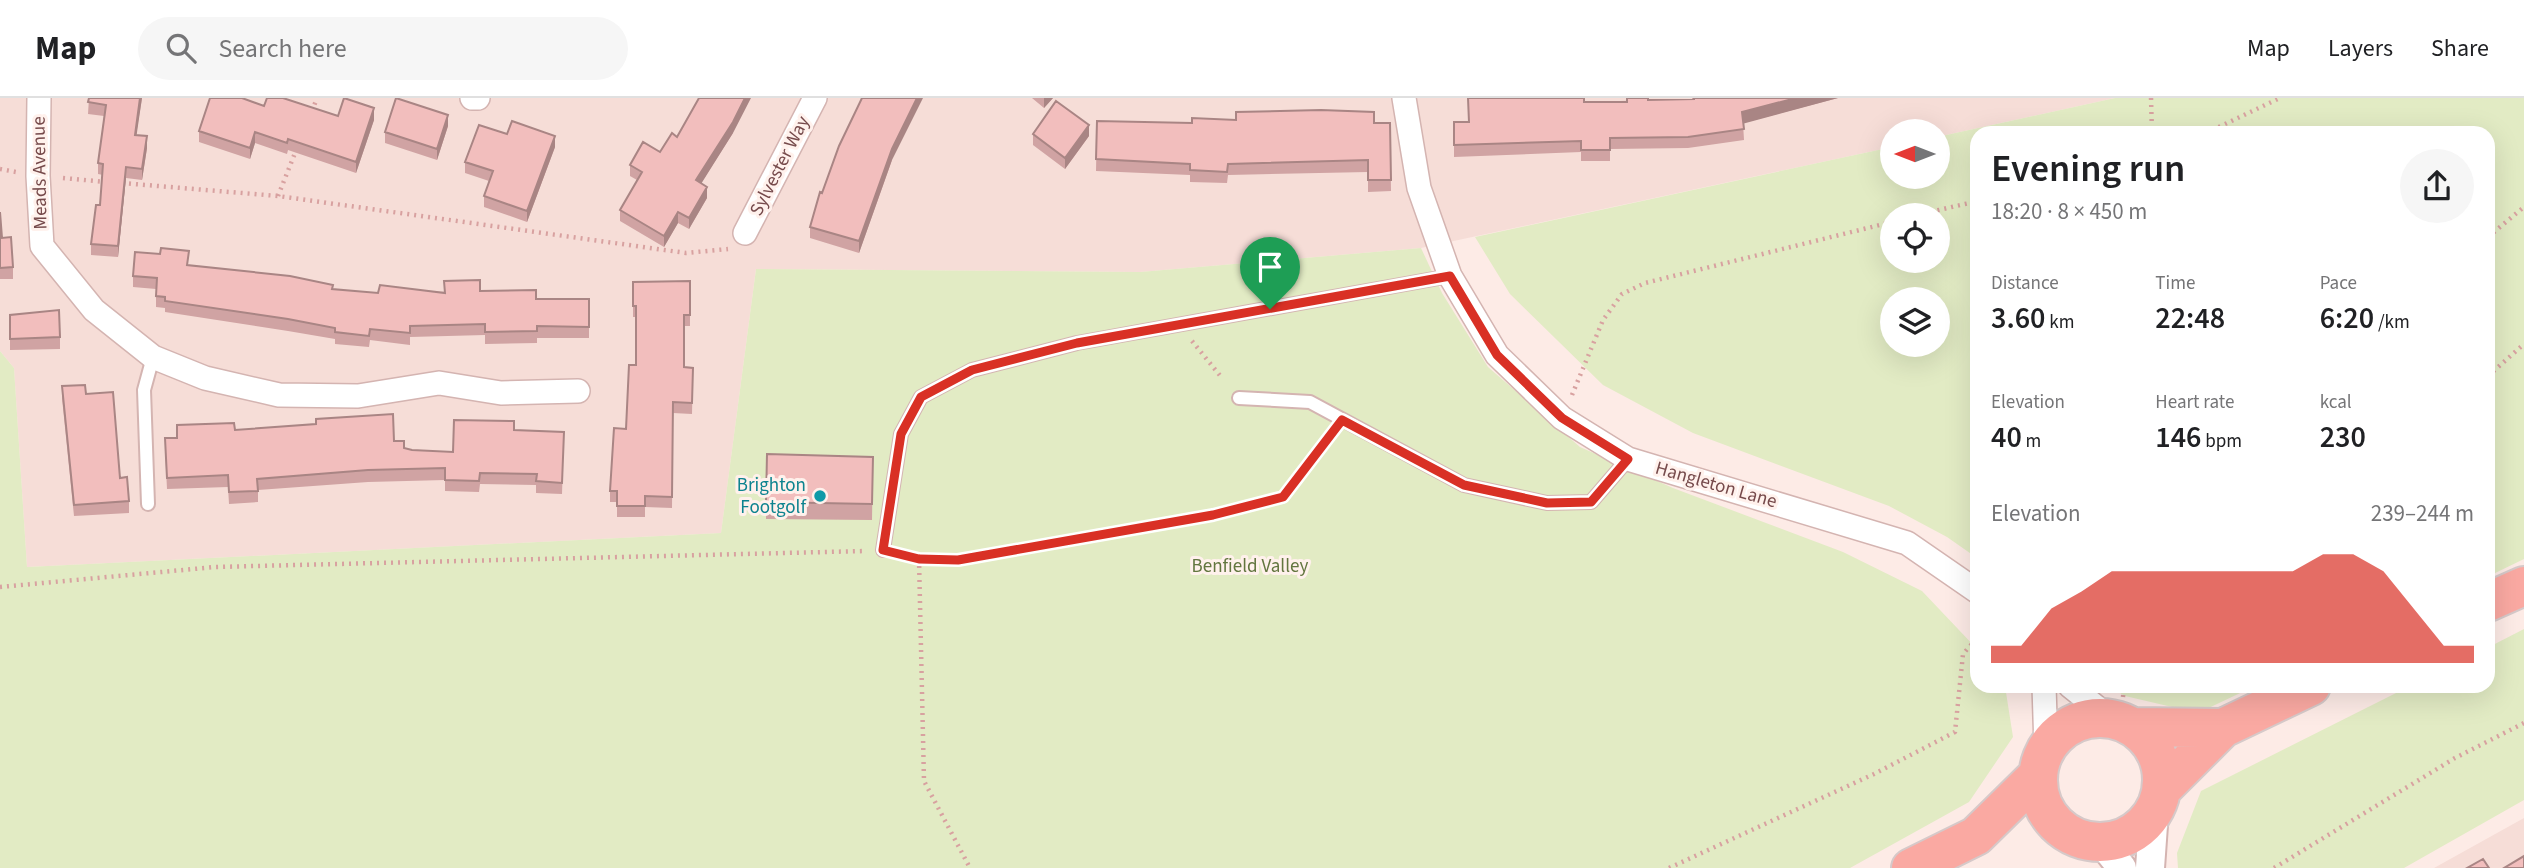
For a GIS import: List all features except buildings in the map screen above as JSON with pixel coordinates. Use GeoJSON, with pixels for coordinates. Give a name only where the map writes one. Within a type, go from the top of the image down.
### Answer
{"type":"FeatureCollection","features":[{"type":"Feature","properties":{"kind":"highway"},"geometry":{"type":"LineString","coordinates":[[2495,599],[2524,586]]}},
{"type":"Feature","properties":{"kind":"highway"},"geometry":{"type":"LineString","coordinates":[[2042,762],[2039,794],[2046,813],[2059,828],[2112,855],[2122,839],[2141,828],[2158,800],[2222,728],[2296,693]]}},
{"type":"Feature","properties":{"kind":"highway"},"geometry":{"type":"LineString","coordinates":[[2122,707],[2150,743],[2160,765],[2158,800]]}},
{"type":"Feature","properties":{"kind":"highway"},"geometry":{"type":"LineString","coordinates":[[1976,836],[2042,762],[2064,729],[2085,719],[2122,707],[2222,728]]}},
{"type":"Feature","properties":{"kind":"highway"},"geometry":{"type":"LineString","coordinates":[[1911,868],[1976,836],[2059,828]]}},
{"type":"Feature","properties":{"kind":"street","name":"Meads Avenue"},"geometry":{"type":"LineString","coordinates":[[39,98],[38,176],[42,246],[94,310],[153,357],[205,378],[279,395],[358,396],[439,383],[501,393],[578,391]]}},
{"type":"Feature","properties":{"kind":"street"},"geometry":{"type":"LineString","coordinates":[[472,98],[478,98]]}},
{"type":"Feature","properties":{"kind":"street","name":"Sylvester Way"},"geometry":{"type":"LineString","coordinates":[[746,233],[815,98]]}},
{"type":"Feature","properties":{"kind":"street","name":"Hangleton Lane"},"geometry":{"type":"LineString","coordinates":[[1404,98],[1419,188],[1450,276],[1497,355],[1562,418],[1628,459],[1907,543],[1970,586]]}},
{"type":"Feature","properties":{"kind":"street"},"geometry":{"type":"LineString","coordinates":[[2042,762],[2044,693]]}},
{"type":"Feature","properties":{"kind":"street"},"geometry":{"type":"LineString","coordinates":[[2087,693],[2122,707]]}},
{"type":"Feature","properties":{"kind":"street"},"geometry":{"type":"LineString","coordinates":[[2150,868],[2158,800]]}},
{"type":"Feature","properties":{"kind":"lane"},"geometry":{"type":"LineString","coordinates":[[883,550],[901,434],[921,397],[972,370],[1077,343],[1450,276]]}},
{"type":"Feature","properties":{"kind":"lane"},"geometry":{"type":"LineString","coordinates":[[148,504],[144,390],[153,357]]}},
{"type":"Feature","properties":{"kind":"lane"},"geometry":{"type":"LineString","coordinates":[[1240,398],[1310,402],[1464,485],[1547,503],[1591,502],[1628,459]]}},
{"type":"Feature","properties":{"kind":"path"},"geometry":{"type":"LineString","coordinates":[[311,112],[317,98]]}},
{"type":"Feature","properties":{"kind":"path"},"geometry":{"type":"LineString","coordinates":[[2151,98],[2152,126]]}},
{"type":"Feature","properties":{"kind":"path"},"geometry":{"type":"LineString","coordinates":[[2221,126],[2280,98]]}},
{"type":"Feature","properties":{"kind":"path"},"geometry":{"type":"LineString","coordinates":[[278,196],[302,136]]}},
{"type":"Feature","properties":{"kind":"path"},"geometry":{"type":"LineString","coordinates":[[0,169],[38,176],[278,196],[686,254],[733,249],[746,233]]}},
{"type":"Feature","properties":{"kind":"path"},"geometry":{"type":"LineString","coordinates":[[1950,207],[1970,203]]}},
{"type":"Feature","properties":{"kind":"path"},"geometry":{"type":"LineString","coordinates":[[2495,231],[2524,207]]}},
{"type":"Feature","properties":{"kind":"path"},"geometry":{"type":"LineString","coordinates":[[1562,418],[1603,320],[1622,294],[1645,283],[1880,225]]}},
{"type":"Feature","properties":{"kind":"path"},"geometry":{"type":"LineString","coordinates":[[1180,325],[1222,378]]}},
{"type":"Feature","properties":{"kind":"path"},"geometry":{"type":"LineString","coordinates":[[2495,370],[2524,344]]}},
{"type":"Feature","properties":{"kind":"path"},"geometry":{"type":"LineString","coordinates":[[0,587],[215,567],[883,550],[919,559],[958,560],[1213,515],[1283,497],[1342,420]]}},
{"type":"Feature","properties":{"kind":"path"},"geometry":{"type":"LineString","coordinates":[[919,559],[924,780],[970,868]]}},
{"type":"Feature","properties":{"kind":"path"},"geometry":{"type":"LineString","coordinates":[[1669,868],[1874,774],[1955,732],[1963,654],[1970,647]]}},
{"type":"Feature","properties":{"kind":"path"},"geometry":{"type":"LineString","coordinates":[[2274,868],[2455,758],[2524,723]]}},
{"type":"Feature","properties":{"kind":"shaded area"},"geometry":{"type":"Polygon","coordinates":[[[0,98],[2115,98],[1987,126],[1970,126],[1970,130],[1950,134],[1950,119],[1880,119],[1880,150],[1421,248],[1140,272],[756,269],[721,533],[27,567],[14,368],[0,351],[0,98]]]}},
{"type":"Feature","properties":{"kind":"shaded area"},"geometry":{"type":"Polygon","coordinates":[[[2524,818],[2524,868],[2434,868],[2524,818]]]}},
{"type":"Feature","properties":{"kind":"green space"},"geometry":{"type":"Polygon","coordinates":[[[2115,98],[2524,98],[2524,559],[2495,573],[2495,126],[1987,126],[2115,98]]]}},
{"type":"Feature","properties":{"kind":"green space"},"geometry":{"type":"Polygon","coordinates":[[[1970,130],[1970,553],[1947,537],[1889,506],[1693,433],[1603,385],[1510,294],[1475,237],[1880,150],[1880,189],[1950,189],[1950,134],[1970,130]]]}},
{"type":"Feature","properties":{"kind":"green space","name":"Benfield Valley"},"geometry":{"type":"Polygon","coordinates":[[[1421,248],[1442,293],[1488,367],[1580,447],[1673,488],[1843,552],[1922,591],[1970,642],[1970,693],[2006,693],[2013,737],[1969,802],[1850,868],[0,868],[0,351],[14,368],[27,567],[721,533],[756,269],[1140,272],[1421,248]]]}},
{"type":"Feature","properties":{"kind":"green space"},"geometry":{"type":"Polygon","coordinates":[[[2524,629],[2524,800],[2404,868],[2178,868],[2177,853],[2201,791],[2396,693],[2495,693],[2495,644],[2524,629]]]}},
{"type":"Feature","properties":{"kind":"green space"},"geometry":{"type":"Polygon","coordinates":[[[2120,693],[2240,693],[2198,713],[2120,693]]]}},
{"type":"Feature","properties":{"kind":"place","name":"Brighton Footgolf"},"geometry":{"type":"Point","coordinates":[820,496]}},
{"type":"Feature","properties":{"kind":"route"},"geometry":{"type":"LineString","coordinates":[[1450,276],[1497,355],[1562,418],[1628,459],[1591,502],[1547,503],[1464,485],[1342,420],[1283,497],[1213,515],[958,560],[919,559],[883,550],[901,434],[921,397],[972,370],[1077,343],[1270,309],[1450,276]]}}]}
